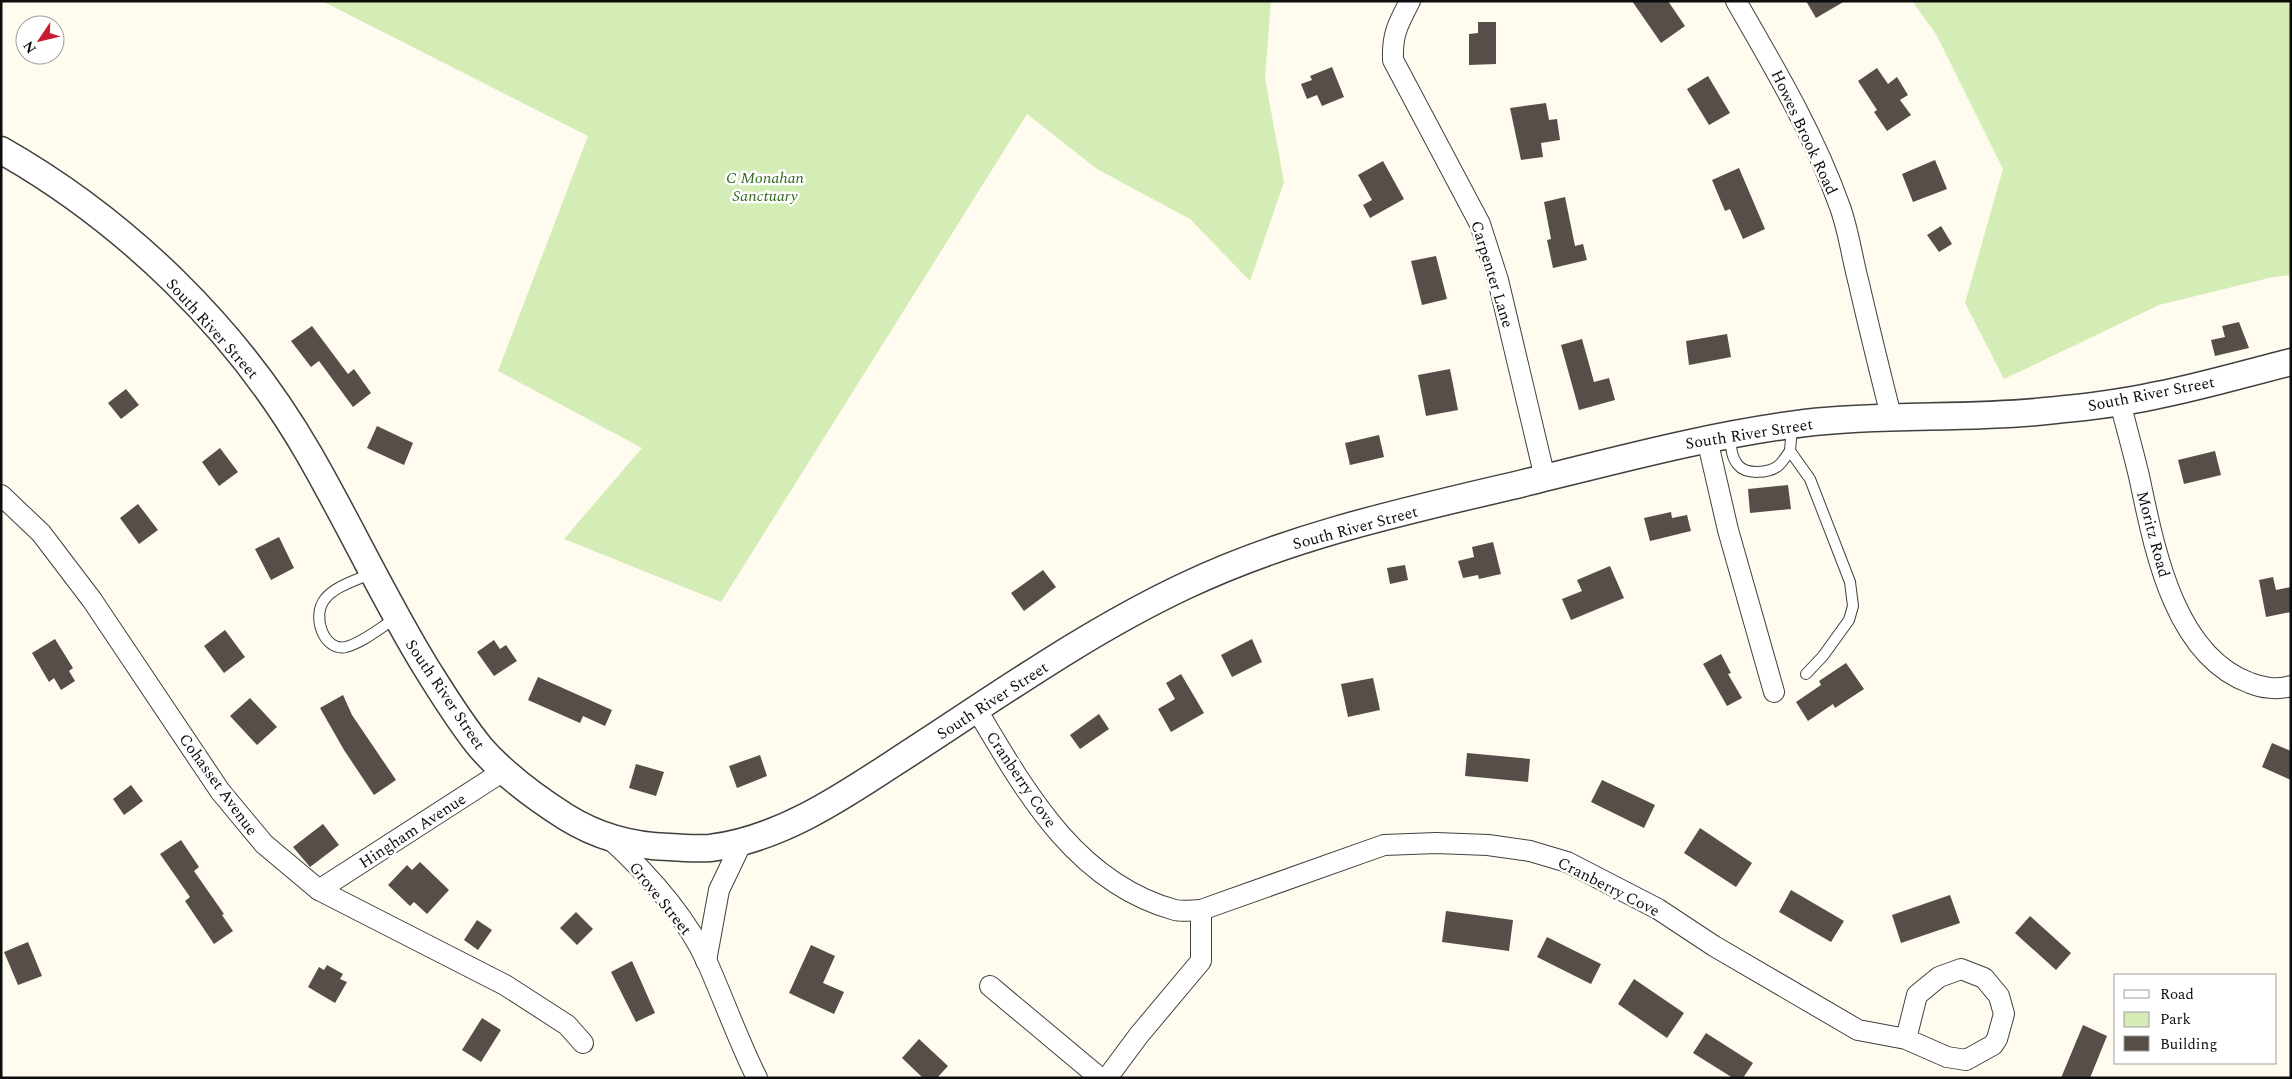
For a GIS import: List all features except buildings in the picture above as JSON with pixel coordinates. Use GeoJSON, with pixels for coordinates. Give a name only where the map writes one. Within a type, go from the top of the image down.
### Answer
{"type":"FeatureCollection","features":[{"type":"Feature","properties":{"kind":"street","name":"Carpenter Lane"},"geometry":{"type":"LineString","coordinates":[[1410,1],[1396,25],[1393,42],[1393,60],[1480,224],[1498,280],[1544,478]]}},
{"type":"Feature","properties":{"kind":"street","name":"Howes Brook Road"},"geometry":{"type":"LineString","coordinates":[[1736,1],[1813,142],[1840,207],[1849,237],[1891,416]]}},
{"type":"Feature","properties":{"kind":"street","name":"South River Street"},"geometry":{"type":"LineString","coordinates":[[1,150],[111,225],[193,302],[230,342],[264,385],[310,455],[396,618],[457,715],[484,752],[572,821],[610,839],[649,847],[704,849],[742,842],[787,826],[841,797],[1137,610],[1192,582],[1286,545],[1544,478],[1718,437],[1792,425],[1891,416],[2024,413],[2120,402],[2158,396],[2291,362]]}},
{"type":"Feature","properties":{"kind":"street","name":"Moritz Road"},"geometry":{"type":"LineString","coordinates":[[2120,402],[2155,552],[2178,609],[2193,634],[2209,656],[2224,671],[2259,687],[2291,686]]}},
{"type":"Feature","properties":{"kind":"street"},"geometry":{"type":"LineString","coordinates":[[1718,437],[1728,530],[1774,692]]}},
{"type":"Feature","properties":{"kind":"street","name":"Cohasset Avenue"},"geometry":{"type":"LineString","coordinates":[[1,495],[41,533],[92,600],[220,791],[264,844],[319,890],[505,985],[567,1025],[583,1043]]}},
{"type":"Feature","properties":{"kind":"street","name":"Cranberry Cove"},"geometry":{"type":"LineString","coordinates":[[977,710],[1036,806],[1069,845],[1116,884],[1138,896],[1176,911],[1201,910],[1384,845],[1436,843],[1488,845],[1530,851],[1567,862],[1658,910],[1714,946],[1858,1030],[1906,1039],[1947,1057],[1966,1060],[1993,1045],[1998,1039],[2004,1014],[1999,996],[1984,978],[1961,969],[1939,976],[1917,995],[1906,1039]]}},
{"type":"Feature","properties":{"kind":"street","name":"Hingham Avenue"},"geometry":{"type":"LineString","coordinates":[[319,890],[505,770]]}},
{"type":"Feature","properties":{"kind":"street","name":"Grove Street"},"geometry":{"type":"LineString","coordinates":[[610,839],[628,856],[673,908],[690,931],[706,961],[736,1035],[757,1078]]}},
{"type":"Feature","properties":{"kind":"street","name":"Grove Street"},"geometry":{"type":"LineString","coordinates":[[706,961],[719,890],[742,842]]}},
{"type":"Feature","properties":{"kind":"street"},"geometry":{"type":"LineString","coordinates":[[1108,1078],[1138,1035],[1201,961],[1201,910]]}},
{"type":"Feature","properties":{"kind":"street"},"geometry":{"type":"LineString","coordinates":[[990,986],[1100,1078]]}},
{"type":"Feature","properties":{"kind":"lane"},"geometry":{"type":"LineString","coordinates":[[1718,437],[1739,467],[1760,472],[1776,468],[1790,451],[1792,425]]}},
{"type":"Feature","properties":{"kind":"lane"},"geometry":{"type":"LineString","coordinates":[[1790,451],[1810,479],[1850,582],[1853,606],[1849,620],[1823,656],[1806,674]]}},
{"type":"Feature","properties":{"kind":"lane"},"geometry":{"type":"LineString","coordinates":[[372,573],[326,597],[319,607],[318,621],[324,636],[335,645],[344,647],[356,643],[396,618]]}},
{"type":"Feature","properties":{"kind":"green space","name":"C Monahan Sanctuary"},"geometry":{"type":"Polygon","coordinates":[[[322,1],[1271,1],[1265,78],[1284,182],[1250,281],[1190,219],[1097,169],[1027,114],[721,602],[564,539],[642,448],[498,371],[588,136],[322,1]]]}},
{"type":"Feature","properties":{"kind":"green space"},"geometry":{"type":"Polygon","coordinates":[[[1912,1],[2291,1],[2291,275],[2273,277],[2159,305],[2004,379],[1965,303],[2003,169],[1936,34],[1912,1]]]}}]}
